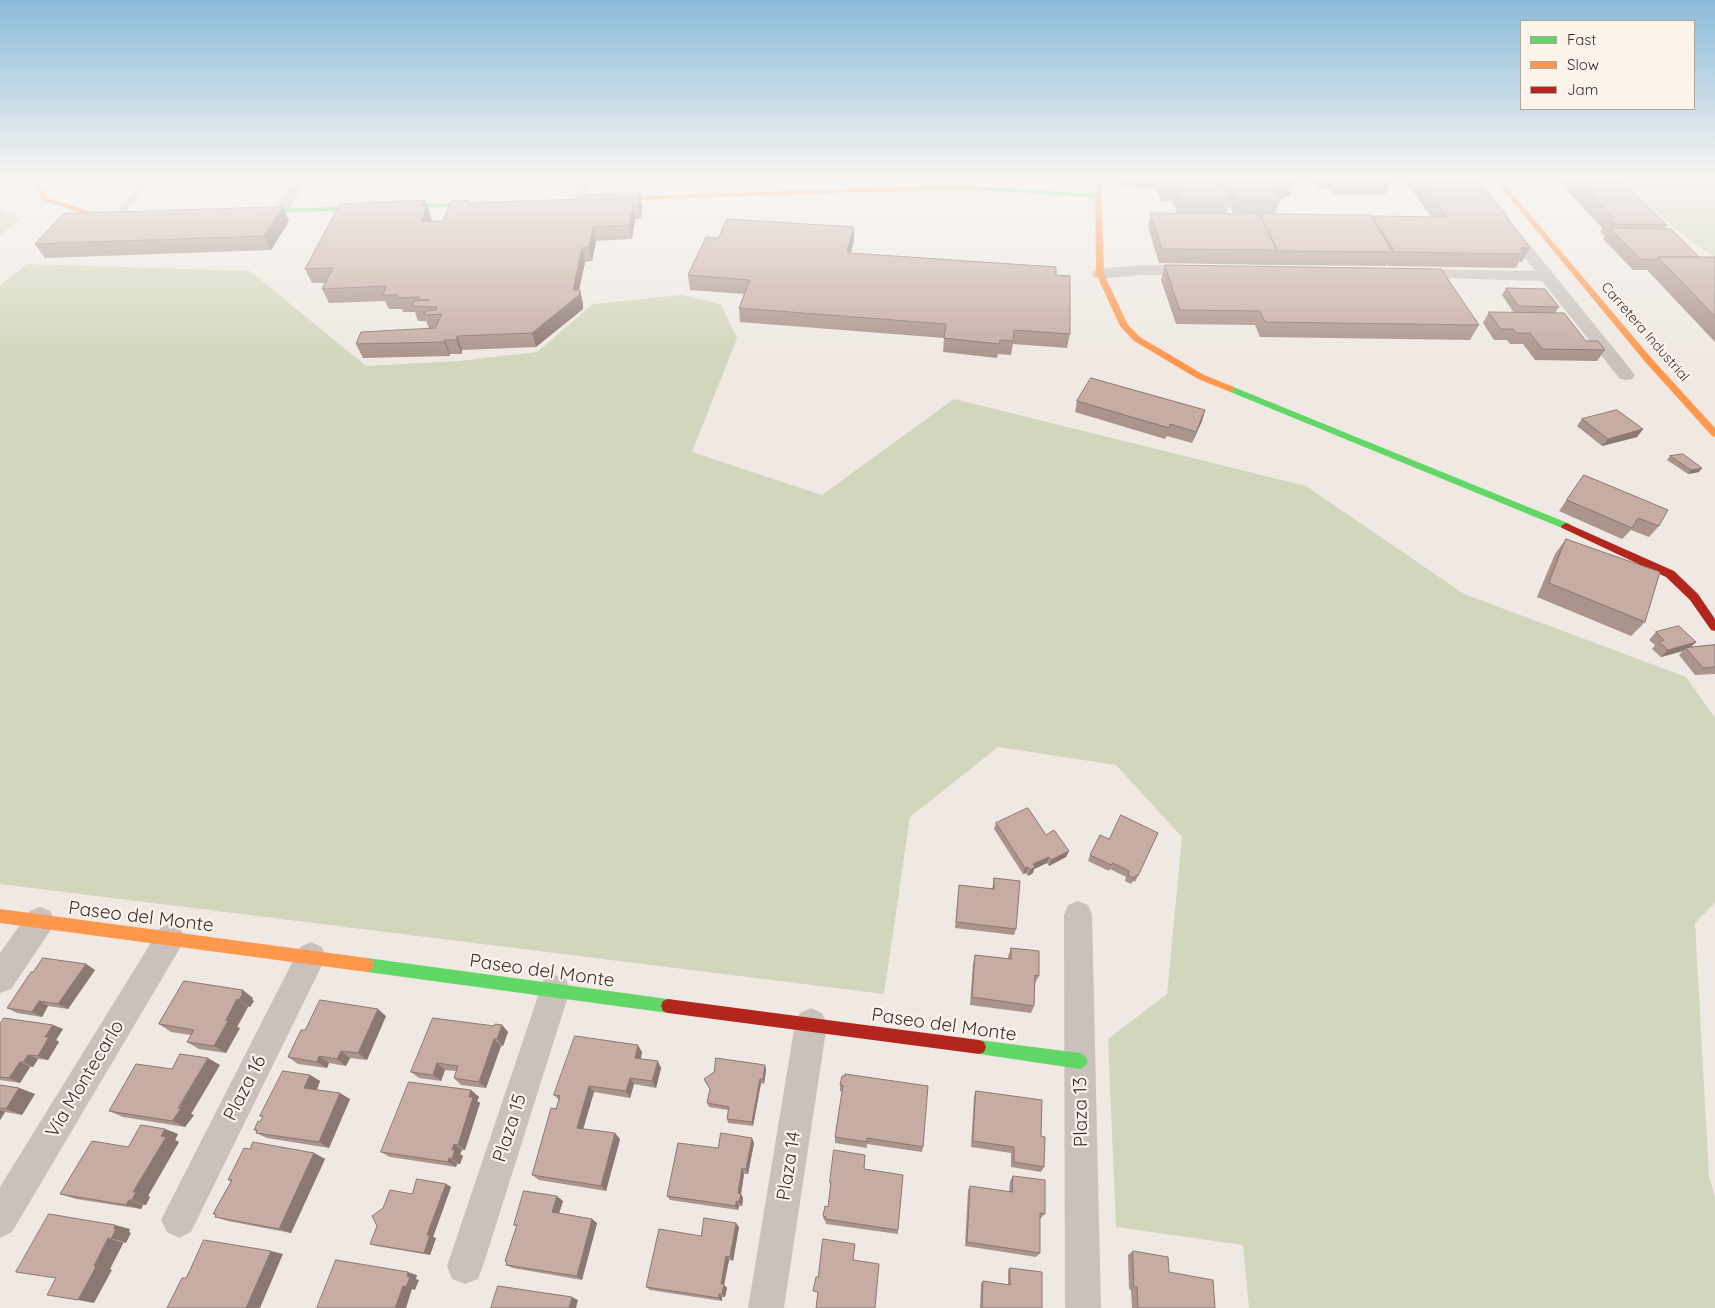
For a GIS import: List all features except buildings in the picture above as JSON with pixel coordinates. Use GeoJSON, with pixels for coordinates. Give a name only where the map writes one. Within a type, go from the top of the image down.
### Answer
{"type":"FeatureCollection","features":[{"type":"Feature","properties":{"kind":"street"},"geometry":{"type":"LineString","coordinates":[[1099,239],[1100,274],[1124,326],[1146,345],[1193,372],[1577,530],[1670,574],[1694,597],[1715,626]]}},
{"type":"Feature","properties":{"kind":"street"},"geometry":{"type":"LineString","coordinates":[[1519,239],[1626,375]]}},
{"type":"Feature","properties":{"kind":"street","name":"Carretera Industrial"},"geometry":{"type":"LineString","coordinates":[[1547,239],[1650,362],[1715,434]]}},
{"type":"Feature","properties":{"kind":"street"},"geometry":{"type":"LineString","coordinates":[[1100,274],[1139,270],[1207,271]]}},
{"type":"Feature","properties":{"kind":"street"},"geometry":{"type":"LineString","coordinates":[[1393,274],[1549,276]]}},
{"type":"Feature","properties":{"kind":"street","name":"Plaza 13"},"geometry":{"type":"LineString","coordinates":[[1078,915],[1083,1308]]}},
{"type":"Feature","properties":{"kind":"street","name":"Paseo del Monte"},"geometry":{"type":"LineString","coordinates":[[0,916],[811,1024],[1080,1062]]}},
{"type":"Feature","properties":{"kind":"street"},"geometry":{"type":"LineString","coordinates":[[0,978],[40,921]]}},
{"type":"Feature","properties":{"kind":"street","name":"Vía Montecarlo"},"geometry":{"type":"LineString","coordinates":[[0,1220],[170,938]]}},
{"type":"Feature","properties":{"kind":"street","name":"Plaza 16"},"geometry":{"type":"LineString","coordinates":[[179,1220],[311,957]]}},
{"type":"Feature","properties":{"kind":"street","name":"Plaza 15"},"geometry":{"type":"LineString","coordinates":[[465,1266],[555,990]]}},
{"type":"Feature","properties":{"kind":"street","name":"Plaza 14"},"geometry":{"type":"LineString","coordinates":[[766,1308],[811,1024]]}},
{"type":"Feature","properties":{"kind":"green space"},"geometry":{"type":"Polygon","coordinates":[[[1689,239],[1715,239],[1715,258],[1689,239]]]}},
{"type":"Feature","properties":{"kind":"green space"},"geometry":{"type":"Polygon","coordinates":[[[27,264],[250,271],[366,366],[459,361],[537,352],[593,304],[682,295],[721,304],[737,338],[692,452],[822,495],[954,399],[1306,486],[1464,594],[1686,677],[1715,718],[1715,903],[1695,923],[1709,1176],[1715,1197],[1715,1308],[1249,1308],[1243,1245],[1116,1227],[1108,1039],[1167,994],[1182,837],[1116,765],[998,747],[910,817],[884,994],[0,884],[0,285],[27,264]]]}},
{"type":"Feature","properties":{"kind":"traffic: fast"},"geometry":{"type":"LineString","coordinates":[[1231,389],[1566,526]]}},
{"type":"Feature","properties":{"kind":"traffic: fast"},"geometry":{"type":"LineString","coordinates":[[367,965],[668,1006]]}},
{"type":"Feature","properties":{"kind":"traffic: fast"},"geometry":{"type":"LineString","coordinates":[[979,1047],[1080,1061]]}},
{"type":"Feature","properties":{"kind":"traffic: slow"},"geometry":{"type":"LineString","coordinates":[[1099,239],[1100,274],[1124,326],[1137,339],[1201,377],[1231,389]]}},
{"type":"Feature","properties":{"kind":"traffic: slow"},"geometry":{"type":"LineString","coordinates":[[1547,239],[1650,362],[1715,434]]}},
{"type":"Feature","properties":{"kind":"traffic: slow"},"geometry":{"type":"LineString","coordinates":[[0,916],[367,965]]}},
{"type":"Feature","properties":{"kind":"traffic: jam"},"geometry":{"type":"LineString","coordinates":[[1566,526],[1670,574],[1694,597],[1715,627]]}},
{"type":"Feature","properties":{"kind":"traffic: jam"},"geometry":{"type":"LineString","coordinates":[[668,1006],[979,1047]]}}]}
